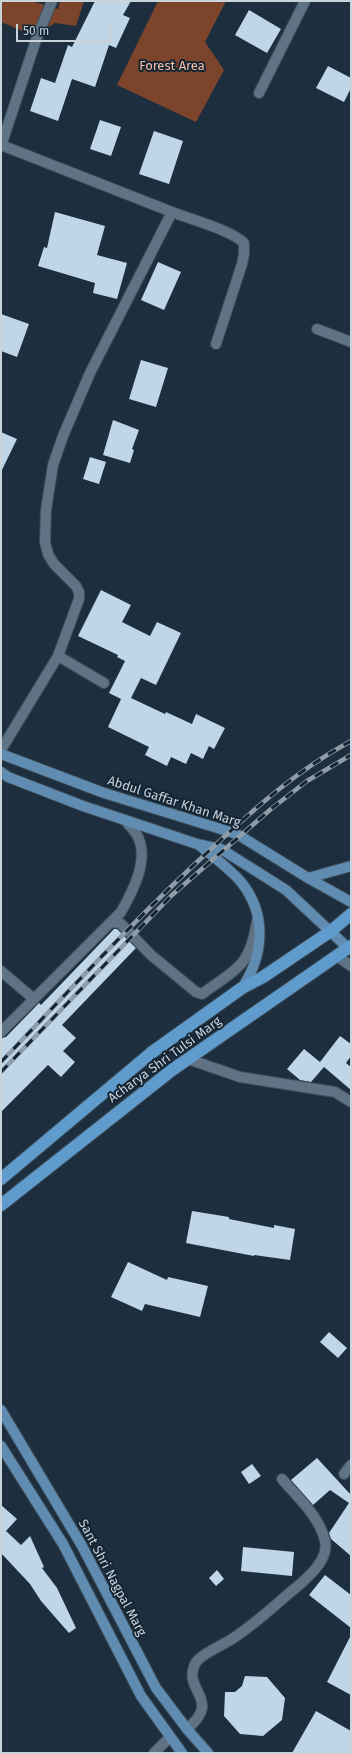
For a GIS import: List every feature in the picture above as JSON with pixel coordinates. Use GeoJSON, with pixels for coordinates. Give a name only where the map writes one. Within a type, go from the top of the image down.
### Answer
{"type":"FeatureCollection","features":[{"type":"Feature","properties":{"kind":"highway","name":"Acharya Shri Tulsi Marg"},"geometry":{"type":"LineString","coordinates":[[1,1179],[151,1053],[242,988],[263,977],[331,931],[351,914]]}},
{"type":"Feature","properties":{"kind":"highway","name":"Acharya Shri Tulsi Marg"},"geometry":{"type":"LineString","coordinates":[[1,1205],[172,1070],[350,947]]}},
{"type":"Feature","properties":{"kind":"main road","name":"Abdul Gaffar Khan Marg"},"geometry":{"type":"LineString","coordinates":[[1,754],[104,794],[237,834],[308,878],[351,902]]}},
{"type":"Feature","properties":{"kind":"main road"},"geometry":{"type":"LineString","coordinates":[[1,772],[8,777],[83,806],[197,844],[221,849],[286,890],[350,947]]}},
{"type":"Feature","properties":{"kind":"main road"},"geometry":{"type":"LineString","coordinates":[[197,844],[225,866],[241,882],[254,904],[258,916],[260,929],[258,954],[254,966],[242,988]]}},
{"type":"Feature","properties":{"kind":"main road"},"geometry":{"type":"LineString","coordinates":[[308,878],[351,866]]}},
{"type":"Feature","properties":{"kind":"main road","name":"Sant Shri Nagpal Marg"},"geometry":{"type":"LineString","coordinates":[[1,1410],[82,1546],[156,1688],[187,1729],[208,1753]]}},
{"type":"Feature","properties":{"kind":"main road","name":"Sant Shri Nagpal Marg"},"geometry":{"type":"LineString","coordinates":[[1,1446],[63,1544],[141,1696],[182,1753]]}},
{"type":"Feature","properties":{"kind":"street"},"geometry":{"type":"LineString","coordinates":[[52,1],[36,40],[1,146],[229,234],[244,243],[242,264],[216,344]]}},
{"type":"Feature","properties":{"kind":"street"},"geometry":{"type":"LineString","coordinates":[[259,93],[305,1]]}},
{"type":"Feature","properties":{"kind":"street"},"geometry":{"type":"LineString","coordinates":[[1,750],[58,656],[76,609],[79,592],[76,586],[54,564],[48,554],[45,542],[46,510],[53,465],[63,436],[90,373],[172,212]]}},
{"type":"Feature","properties":{"kind":"street"},"geometry":{"type":"LineString","coordinates":[[317,329],[351,342]]}},
{"type":"Feature","properties":{"kind":"street"},"geometry":{"type":"LineString","coordinates":[[58,656],[104,683]]}},
{"type":"Feature","properties":{"kind":"street"},"geometry":{"type":"LineString","coordinates":[[1,1032],[121,912],[130,896],[140,867],[141,853],[137,836],[125,820]]}},
{"type":"Feature","properties":{"kind":"street"},"geometry":{"type":"LineString","coordinates":[[111,922],[120,922],[156,959],[196,992],[202,994],[238,966],[246,957],[255,934],[258,916]]}},
{"type":"Feature","properties":{"kind":"street"},"geometry":{"type":"LineString","coordinates":[[336,956],[351,966]]}},
{"type":"Feature","properties":{"kind":"street"},"geometry":{"type":"LineString","coordinates":[[1,971],[34,999]]}},
{"type":"Feature","properties":{"kind":"street"},"geometry":{"type":"LineString","coordinates":[[188,1059],[240,1076],[335,1092],[351,1102]]}},
{"type":"Feature","properties":{"kind":"street"},"geometry":{"type":"LineString","coordinates":[[344,1474],[351,1465]]}},
{"type":"Feature","properties":{"kind":"street"},"geometry":{"type":"LineString","coordinates":[[187,1729],[196,1721],[201,1713],[202,1706],[202,1698],[194,1685],[193,1674],[195,1664],[201,1657],[239,1635],[259,1620],[307,1578],[320,1564],[326,1551],[325,1542],[317,1521],[282,1480]]}},
{"type":"Feature","properties":{"kind":"street"},"geometry":{"type":"LineString","coordinates":[[154,1753],[170,1737]]}},
{"type":"Feature","properties":{"kind":"green space"},"geometry":{"type":"Polygon","coordinates":[[[1,1],[31,1],[58,9],[60,1],[84,1],[76,26],[55,23],[34,36],[1,22],[1,1]]]}},
{"type":"Feature","properties":{"kind":"green space","name":"Forest Area"},"geometry":{"type":"Polygon","coordinates":[[[158,1],[226,1],[205,42],[224,70],[196,122],[117,85],[158,1]]]}},
{"type":"Feature","properties":{"kind":"building"},"geometry":{"type":"Polygon","coordinates":[[[95,1],[131,1],[123,15],[130,18],[116,48],[109,45],[95,87],[72,79],[58,121],[30,111],[41,78],[55,83],[68,45],[72,47],[95,1]]]}},
{"type":"Feature","properties":{"kind":"building"},"geometry":{"type":"Polygon","coordinates":[[[249,10],[281,29],[267,53],[235,35],[249,10]]]}},
{"type":"Feature","properties":{"kind":"building"},"geometry":{"type":"Polygon","coordinates":[[[328,66],[351,78],[351,88],[344,102],[316,88],[328,66]]]}},
{"type":"Feature","properties":{"kind":"building"},"geometry":{"type":"Polygon","coordinates":[[[100,120],[121,127],[111,156],[90,149],[100,120]]]}},
{"type":"Feature","properties":{"kind":"building"},"geometry":{"type":"Polygon","coordinates":[[[154,131],[183,141],[169,184],[139,174],[154,131]]]}},
{"type":"Feature","properties":{"kind":"building"},"geometry":{"type":"Polygon","coordinates":[[[55,212],[105,226],[97,255],[127,263],[117,299],[93,293],[95,283],[38,266],[44,247],[47,248],[55,212]]]}},
{"type":"Feature","properties":{"kind":"building"},"geometry":{"type":"Polygon","coordinates":[[[158,262],[181,272],[164,310],[141,300],[158,262]]]}},
{"type":"Feature","properties":{"kind":"building"},"geometry":{"type":"Polygon","coordinates":[[[1,314],[29,324],[17,357],[1,351],[1,314]]]}},
{"type":"Feature","properties":{"kind":"building"},"geometry":{"type":"Polygon","coordinates":[[[141,360],[168,368],[156,407],[129,399],[141,360]]]}},
{"type":"Feature","properties":{"kind":"building"},"geometry":{"type":"Polygon","coordinates":[[[113,420],[139,430],[132,449],[134,450],[130,463],[103,455],[113,420]]]}},
{"type":"Feature","properties":{"kind":"building"},"geometry":{"type":"Polygon","coordinates":[[[1,432],[17,439],[1,472],[1,432]]]}},
{"type":"Feature","properties":{"kind":"building"},"geometry":{"type":"Polygon","coordinates":[[[90,457],[106,462],[99,484],[83,479],[90,457]]]}},
{"type":"Feature","properties":{"kind":"building"},"geometry":{"type":"Polygon","coordinates":[[[101,590],[131,605],[122,622],[150,636],[157,622],[181,633],[156,685],[141,678],[131,698],[165,714],[166,712],[192,724],[196,714],[225,728],[214,749],[209,746],[203,759],[191,753],[186,764],[171,757],[167,766],[145,755],[149,747],[108,727],[121,699],[109,693],[125,661],[117,657],[118,655],[78,636],[101,590]]]}},
{"type":"Feature","properties":{"kind":"building"},"geometry":{"type":"Polygon","coordinates":[[[114,929],[117,929],[136,948],[62,1025],[76,1038],[63,1051],[75,1062],[61,1077],[48,1065],[1,1112],[1,1038],[6,1037],[39,1003],[41,1005],[114,929]]]}},
{"type":"Feature","properties":{"kind":"building"},"geometry":{"type":"Polygon","coordinates":[[[340,1036],[351,1044],[351,1056],[346,1063],[351,1067],[351,1090],[324,1067],[311,1082],[300,1080],[287,1069],[304,1049],[320,1062],[340,1036]]]}},
{"type":"Feature","properties":{"kind":"building"},"geometry":{"type":"Polygon","coordinates":[[[192,1211],[229,1217],[229,1219],[274,1228],[274,1225],[295,1229],[290,1260],[254,1256],[186,1243],[192,1211]]]}},
{"type":"Feature","properties":{"kind":"building"},"geometry":{"type":"Polygon","coordinates":[[[128,1262],[167,1280],[168,1277],[208,1286],[200,1317],[145,1304],[142,1311],[111,1297],[128,1262]]]}},
{"type":"Feature","properties":{"kind":"building"},"geometry":{"type":"Polygon","coordinates":[[[329,1332],[347,1348],[338,1358],[320,1342],[329,1332]]]}},
{"type":"Feature","properties":{"kind":"building"},"geometry":{"type":"Polygon","coordinates":[[[317,1458],[351,1495],[351,1556],[331,1539],[329,1533],[349,1503],[330,1490],[313,1505],[291,1480],[317,1458]]]}},
{"type":"Feature","properties":{"kind":"building"},"geometry":{"type":"Polygon","coordinates":[[[252,1464],[261,1476],[249,1484],[241,1472],[252,1464]]]}},
{"type":"Feature","properties":{"kind":"building"},"geometry":{"type":"Polygon","coordinates":[[[1,1505],[17,1519],[6,1531],[21,1545],[30,1536],[44,1567],[42,1568],[57,1588],[76,1628],[69,1633],[41,1601],[30,1584],[1,1553],[1,1505]]]}},
{"type":"Feature","properties":{"kind":"building"},"geometry":{"type":"Polygon","coordinates":[[[243,1547],[294,1552],[292,1576],[241,1571],[243,1547]]]}},
{"type":"Feature","properties":{"kind":"building"},"geometry":{"type":"Polygon","coordinates":[[[217,1570],[224,1579],[216,1586],[209,1578],[217,1570]]]}},
{"type":"Feature","properties":{"kind":"building"},"geometry":{"type":"Polygon","coordinates":[[[325,1575],[351,1595],[351,1628],[309,1595],[325,1575]]]}},
{"type":"Feature","properties":{"kind":"building"},"geometry":{"type":"Polygon","coordinates":[[[351,1635],[351,1695],[327,1682],[351,1635]]]}},
{"type":"Feature","properties":{"kind":"building"},"geometry":{"type":"Polygon","coordinates":[[[245,1676],[267,1677],[285,1698],[282,1720],[263,1736],[240,1734],[224,1716],[225,1692],[235,1692],[242,1686],[245,1676]]]}},
{"type":"Feature","properties":{"kind":"building"},"geometry":{"type":"Polygon","coordinates":[[[316,1711],[351,1731],[351,1753],[292,1753],[316,1711]]]}},
{"type":"Feature","properties":{"kind":"railway"},"geometry":{"type":"LineString","coordinates":[[1,1062],[130,928],[227,834],[294,778],[351,741]]}},
{"type":"Feature","properties":{"kind":"railway"},"geometry":{"type":"LineString","coordinates":[[1,1072],[172,895],[271,809],[307,781],[351,755]]}}]}
